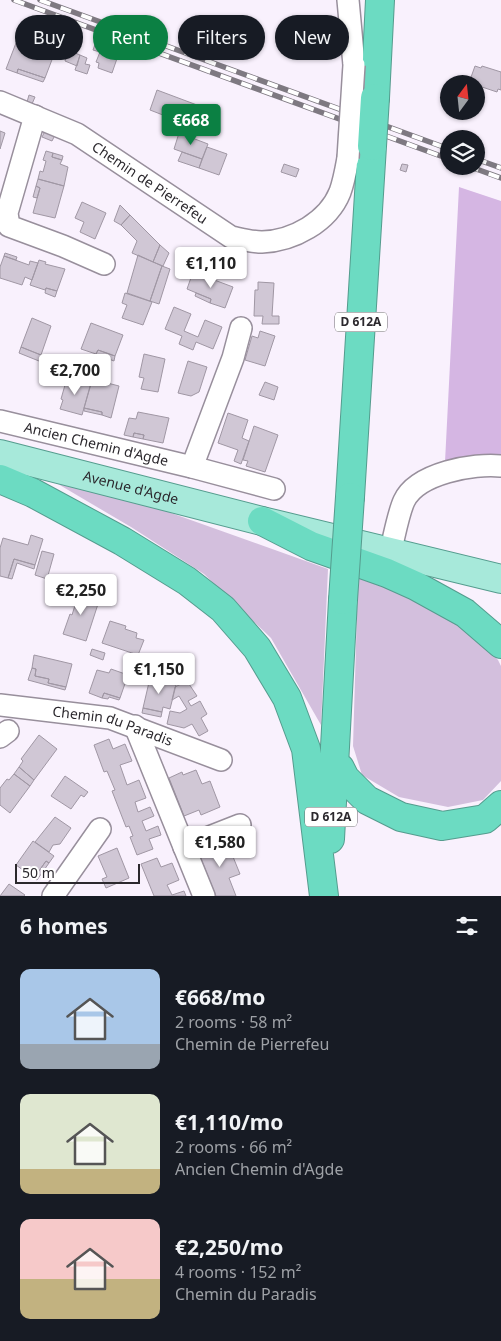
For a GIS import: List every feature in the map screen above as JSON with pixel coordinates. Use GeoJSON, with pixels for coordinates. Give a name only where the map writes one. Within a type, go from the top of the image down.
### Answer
{"type":"FeatureCollection","features":[{"type":"Feature","properties":{"kind":"highway","name":"D 612A"},"geometry":{"type":"LineString","coordinates":[[326,896],[350,497],[360,152],[374,98],[380,0]]}},
{"type":"Feature","properties":{"kind":"highway"},"geometry":{"type":"LineString","coordinates":[[0,479],[33,493],[114,536],[188,581],[224,608],[257,648],[287,698],[306,749],[326,896]]}},
{"type":"Feature","properties":{"kind":"highway"},"geometry":{"type":"LineString","coordinates":[[262,521],[311,546],[387,573],[416,586],[465,613],[501,644]]}},
{"type":"Feature","properties":{"kind":"highway","name":"D 612A"},"geometry":{"type":"LineString","coordinates":[[336,738],[340,768],[339,896]]}},
{"type":"Feature","properties":{"kind":"highway"},"geometry":{"type":"LineString","coordinates":[[340,768],[345,778],[367,800],[401,818],[442,826],[485,819],[501,805]]}},
{"type":"Feature","properties":{"kind":"main road","name":"Avenue d'Agde"},"geometry":{"type":"LineString","coordinates":[[0,454],[390,553],[501,579]]}},
{"type":"Feature","properties":{"kind":"street","name":"Chemin de Pierrefeu"},"geometry":{"type":"LineString","coordinates":[[0,102],[77,134],[231,237],[260,242],[284,239],[308,228],[330,209],[340,194],[360,152],[348,0]]}},
{"type":"Feature","properties":{"kind":"street"},"geometry":{"type":"LineString","coordinates":[[35,116],[6,213],[9,226],[104,264]]}},
{"type":"Feature","properties":{"kind":"street"},"geometry":{"type":"LineString","coordinates":[[192,468],[233,358],[241,328]]}},
{"type":"Feature","properties":{"kind":"street","name":"Ancien Chemin d'Agde"},"geometry":{"type":"LineString","coordinates":[[0,421],[274,489]]}},
{"type":"Feature","properties":{"kind":"street"},"geometry":{"type":"LineString","coordinates":[[390,553],[404,500],[423,481],[451,471],[491,465],[501,466]]}},
{"type":"Feature","properties":{"kind":"street","name":"Chemin du Paradis"},"geometry":{"type":"LineString","coordinates":[[0,705],[110,718],[221,760]]}},
{"type":"Feature","properties":{"kind":"street"},"geometry":{"type":"LineString","coordinates":[[134,726],[204,896]]}},
{"type":"Feature","properties":{"kind":"street"},"geometry":{"type":"LineString","coordinates":[[184,847],[240,825]]}},
{"type":"Feature","properties":{"kind":"street"},"geometry":{"type":"LineString","coordinates":[[53,896],[100,829]]}},
{"type":"Feature","properties":{"kind":"shaded area"},"geometry":{"type":"Polygon","coordinates":[[[459,187],[501,201],[501,457],[491,455],[445,462],[459,187]]]}},
{"type":"Feature","properties":{"kind":"shaded area"},"geometry":{"type":"Polygon","coordinates":[[[58,484],[143,503],[328,569],[321,725],[271,638],[204,574],[131,527],[58,484]]]}},
{"type":"Feature","properties":{"kind":"shaded area"},"geometry":{"type":"Polygon","coordinates":[[[358,578],[419,600],[466,626],[498,660],[501,666],[501,781],[483,800],[448,807],[399,797],[362,775],[353,746],[358,578]]]}},
{"type":"Feature","properties":{"kind":"building"},"geometry":{"type":"Polygon","coordinates":[[[15,46],[15,60],[52,60],[45,78],[18,69],[17,73],[6,69],[15,46]]]}},
{"type":"Feature","properties":{"kind":"building"},"geometry":{"type":"Polygon","coordinates":[[[83,56],[87,58],[85,64],[90,65],[87,74],[75,70],[78,60],[83,60],[83,56]]]}},
{"type":"Feature","properties":{"kind":"building"},"geometry":{"type":"Polygon","coordinates":[[[65,60],[79,60],[77,66],[65,60]]]}},
{"type":"Feature","properties":{"kind":"building"},"geometry":{"type":"Polygon","coordinates":[[[97,60],[116,60],[112,73],[98,68],[99,63],[96,62],[97,60]]]}},
{"type":"Feature","properties":{"kind":"building"},"geometry":{"type":"Polygon","coordinates":[[[475,66],[481,68],[482,66],[501,72],[501,90],[498,89],[497,92],[485,88],[485,75],[472,75],[475,66]]]}},
{"type":"Feature","properties":{"kind":"building"},"geometry":{"type":"Polygon","coordinates":[[[18,69],[45,78],[43,82],[17,73],[18,69]]]}},
{"type":"Feature","properties":{"kind":"building"},"geometry":{"type":"Polygon","coordinates":[[[157,90],[213,111],[208,123],[171,109],[168,117],[150,110],[157,90]]]}},
{"type":"Feature","properties":{"kind":"building"},"geometry":{"type":"Polygon","coordinates":[[[29,95],[35,97],[32,104],[27,102],[29,95]]]}},
{"type":"Feature","properties":{"kind":"building"},"geometry":{"type":"Polygon","coordinates":[[[0,131],[5,133],[0,149],[0,131]]]}},
{"type":"Feature","properties":{"kind":"building"},"geometry":{"type":"Polygon","coordinates":[[[45,131],[55,135],[52,141],[42,137],[45,131]]]}},
{"type":"Feature","properties":{"kind":"building"},"geometry":{"type":"Polygon","coordinates":[[[179,133],[208,144],[202,159],[174,149],[179,133]]]}},
{"type":"Feature","properties":{"kind":"building"},"geometry":{"type":"Polygon","coordinates":[[[207,147],[227,154],[219,175],[199,168],[207,147]]]}},
{"type":"Feature","properties":{"kind":"building"},"geometry":{"type":"Polygon","coordinates":[[[46,151],[53,153],[52,157],[62,160],[60,164],[68,167],[64,186],[38,179],[40,171],[43,172],[46,161],[43,160],[46,151]]]}},
{"type":"Feature","properties":{"kind":"building"},"geometry":{"type":"Polygon","coordinates":[[[182,152],[202,159],[199,168],[178,161],[182,152]]]}},
{"type":"Feature","properties":{"kind":"building"},"geometry":{"type":"Polygon","coordinates":[[[53,153],[63,156],[62,160],[52,157],[53,153]]]}},
{"type":"Feature","properties":{"kind":"building"},"geometry":{"type":"Polygon","coordinates":[[[284,164],[299,169],[296,177],[281,172],[284,164]]]}},
{"type":"Feature","properties":{"kind":"building"},"geometry":{"type":"Polygon","coordinates":[[[402,164],[408,165],[406,172],[400,170],[402,164]]]}},
{"type":"Feature","properties":{"kind":"building"},"geometry":{"type":"Polygon","coordinates":[[[38,179],[64,186],[55,218],[33,213],[40,188],[36,186],[38,179]]]}},
{"type":"Feature","properties":{"kind":"building"},"geometry":{"type":"Polygon","coordinates":[[[36,186],[40,188],[37,198],[33,197],[36,186]]]}},
{"type":"Feature","properties":{"kind":"building"},"geometry":{"type":"Polygon","coordinates":[[[82,202],[106,213],[95,239],[80,232],[84,222],[75,218],[82,202]]]}},
{"type":"Feature","properties":{"kind":"building"},"geometry":{"type":"Polygon","coordinates":[[[120,205],[130,215],[121,225],[114,221],[120,205]]]}},
{"type":"Feature","properties":{"kind":"building"},"geometry":{"type":"Polygon","coordinates":[[[130,215],[160,245],[153,262],[132,253],[137,241],[121,225],[130,215]]]}},
{"type":"Feature","properties":{"kind":"building"},"geometry":{"type":"Polygon","coordinates":[[[160,245],[169,253],[163,266],[153,262],[160,245]]]}},
{"type":"Feature","properties":{"kind":"building"},"geometry":{"type":"Polygon","coordinates":[[[5,253],[17,257],[16,260],[4,256],[5,253]]]}},
{"type":"Feature","properties":{"kind":"building"},"geometry":{"type":"Polygon","coordinates":[[[138,255],[162,266],[150,301],[127,293],[138,255]]]}},
{"type":"Feature","properties":{"kind":"building"},"geometry":{"type":"Polygon","coordinates":[[[188,255],[194,257],[191,264],[186,262],[188,255]]]}},
{"type":"Feature","properties":{"kind":"building"},"geometry":{"type":"Polygon","coordinates":[[[4,256],[29,265],[30,261],[38,263],[32,280],[25,277],[22,285],[0,278],[0,267],[4,256]]]}},
{"type":"Feature","properties":{"kind":"building"},"geometry":{"type":"Polygon","coordinates":[[[39,260],[46,262],[45,264],[65,269],[57,291],[46,288],[45,290],[30,285],[39,260]]]}},
{"type":"Feature","properties":{"kind":"building"},"geometry":{"type":"Polygon","coordinates":[[[162,266],[170,269],[159,304],[150,301],[162,266]]]}},
{"type":"Feature","properties":{"kind":"building"},"geometry":{"type":"Polygon","coordinates":[[[193,272],[233,287],[225,308],[210,303],[211,299],[187,289],[193,272]]]}},
{"type":"Feature","properties":{"kind":"building"},"geometry":{"type":"Polygon","coordinates":[[[258,282],[274,283],[272,316],[279,316],[279,324],[262,324],[263,316],[254,316],[255,290],[258,290],[258,282]]]}},
{"type":"Feature","properties":{"kind":"building"},"geometry":{"type":"Polygon","coordinates":[[[46,288],[57,291],[55,297],[45,293],[46,288]]]}},
{"type":"Feature","properties":{"kind":"building"},"geometry":{"type":"Polygon","coordinates":[[[125,293],[152,302],[143,325],[122,318],[127,305],[122,303],[125,293]]]}},
{"type":"Feature","properties":{"kind":"building"},"geometry":{"type":"Polygon","coordinates":[[[196,293],[211,299],[210,303],[195,296],[196,293]]]}},
{"type":"Feature","properties":{"kind":"building"},"geometry":{"type":"Polygon","coordinates":[[[174,307],[191,314],[184,331],[198,337],[205,320],[222,327],[213,349],[196,342],[193,350],[179,344],[182,336],[165,329],[174,307]]]}},
{"type":"Feature","properties":{"kind":"building"},"geometry":{"type":"Polygon","coordinates":[[[32,318],[51,326],[41,355],[21,347],[32,318]]]}},
{"type":"Feature","properties":{"kind":"building"},"geometry":{"type":"Polygon","coordinates":[[[91,323],[123,335],[115,356],[98,350],[96,354],[81,349],[91,323]]]}},
{"type":"Feature","properties":{"kind":"building"},"geometry":{"type":"Polygon","coordinates":[[[260,331],[275,336],[265,366],[245,360],[252,336],[258,338],[260,331]]]}},
{"type":"Feature","properties":{"kind":"building"},"geometry":{"type":"Polygon","coordinates":[[[21,347],[41,355],[39,361],[19,353],[21,347]]]}},
{"type":"Feature","properties":{"kind":"building"},"geometry":{"type":"Polygon","coordinates":[[[98,350],[115,356],[114,361],[96,354],[98,350]]]}},
{"type":"Feature","properties":{"kind":"building"},"geometry":{"type":"Polygon","coordinates":[[[144,354],[165,359],[158,392],[141,389],[144,378],[139,377],[144,354]]]}},
{"type":"Feature","properties":{"kind":"building"},"geometry":{"type":"Polygon","coordinates":[[[188,361],[207,367],[199,392],[191,396],[178,393],[188,361]]]}},
{"type":"Feature","properties":{"kind":"building"},"geometry":{"type":"Polygon","coordinates":[[[67,378],[91,384],[82,415],[60,409],[67,378]]]}},
{"type":"Feature","properties":{"kind":"building"},"geometry":{"type":"Polygon","coordinates":[[[92,379],[119,386],[111,418],[102,415],[102,412],[84,408],[92,379]]]}},
{"type":"Feature","properties":{"kind":"building"},"geometry":{"type":"Polygon","coordinates":[[[265,382],[278,387],[274,400],[259,395],[265,382]]]}},
{"type":"Feature","properties":{"kind":"building"},"geometry":{"type":"Polygon","coordinates":[[[84,408],[102,412],[102,415],[84,411],[84,408]]]}},
{"type":"Feature","properties":{"kind":"building"},"geometry":{"type":"Polygon","coordinates":[[[138,412],[169,418],[163,443],[143,439],[144,435],[134,433],[133,437],[124,435],[129,418],[136,419],[138,412]]]}},
{"type":"Feature","properties":{"kind":"building"},"geometry":{"type":"Polygon","coordinates":[[[228,413],[248,420],[242,438],[249,441],[241,464],[234,461],[238,450],[218,443],[228,413]]]}},
{"type":"Feature","properties":{"kind":"building"},"geometry":{"type":"Polygon","coordinates":[[[254,426],[278,435],[265,472],[246,466],[248,461],[243,460],[254,426]]]}},
{"type":"Feature","properties":{"kind":"building"},"geometry":{"type":"Polygon","coordinates":[[[134,433],[144,435],[143,439],[133,437],[134,433]]]}},
{"type":"Feature","properties":{"kind":"building"},"geometry":{"type":"Polygon","coordinates":[[[31,535],[43,539],[35,565],[14,559],[8,578],[0,576],[0,548],[3,538],[28,545],[31,535]]]}},
{"type":"Feature","properties":{"kind":"building"},"geometry":{"type":"Polygon","coordinates":[[[42,551],[54,554],[47,579],[35,575],[42,551]]]}},
{"type":"Feature","properties":{"kind":"building"},"geometry":{"type":"Polygon","coordinates":[[[14,559],[35,565],[34,569],[17,563],[12,579],[8,578],[14,559]]]}},
{"type":"Feature","properties":{"kind":"building"},"geometry":{"type":"Polygon","coordinates":[[[76,587],[91,592],[88,601],[98,604],[86,641],[63,634],[77,599],[73,597],[76,587]]]}},
{"type":"Feature","properties":{"kind":"building"},"geometry":{"type":"Polygon","coordinates":[[[110,621],[126,626],[125,629],[137,633],[136,638],[144,640],[138,655],[102,643],[110,621]]]}},
{"type":"Feature","properties":{"kind":"building"},"geometry":{"type":"Polygon","coordinates":[[[92,649],[105,653],[103,660],[90,655],[92,649]]]}},
{"type":"Feature","properties":{"kind":"building"},"geometry":{"type":"Polygon","coordinates":[[[34,655],[72,664],[66,687],[48,683],[49,679],[35,676],[36,669],[32,668],[34,655]]]}},
{"type":"Feature","properties":{"kind":"building"},"geometry":{"type":"Polygon","coordinates":[[[129,662],[139,666],[137,672],[127,668],[129,662]]]}},
{"type":"Feature","properties":{"kind":"building"},"geometry":{"type":"Polygon","coordinates":[[[32,668],[36,669],[35,676],[49,679],[48,683],[66,687],[65,690],[28,680],[32,668]]]}},
{"type":"Feature","properties":{"kind":"building"},"geometry":{"type":"Polygon","coordinates":[[[111,669],[128,675],[120,698],[104,693],[102,698],[89,693],[97,670],[109,673],[111,669]]]}},
{"type":"Feature","properties":{"kind":"building"},"geometry":{"type":"Polygon","coordinates":[[[150,678],[176,685],[170,709],[163,707],[162,712],[143,708],[150,678]]]}},
{"type":"Feature","properties":{"kind":"building"},"geometry":{"type":"Polygon","coordinates":[[[187,681],[197,696],[188,701],[191,706],[200,701],[207,714],[201,718],[208,731],[199,736],[192,724],[184,728],[167,724],[170,711],[180,713],[187,709],[179,696],[172,700],[175,687],[187,681]]]}},
{"type":"Feature","properties":{"kind":"building"},"geometry":{"type":"Polygon","coordinates":[[[104,693],[120,698],[119,700],[109,697],[108,699],[102,698],[104,693]]]}},
{"type":"Feature","properties":{"kind":"building"},"geometry":{"type":"Polygon","coordinates":[[[143,708],[162,712],[161,717],[142,713],[143,708]]]}},
{"type":"Feature","properties":{"kind":"building"},"geometry":{"type":"Polygon","coordinates":[[[39,735],[57,749],[34,780],[19,767],[23,761],[21,759],[39,735]]]}},
{"type":"Feature","properties":{"kind":"building"},"geometry":{"type":"Polygon","coordinates":[[[109,739],[113,749],[125,744],[132,761],[120,765],[127,785],[139,780],[146,798],[135,802],[138,812],[150,807],[154,816],[142,821],[146,831],[158,826],[161,835],[149,839],[153,849],[137,855],[130,837],[133,836],[129,826],[126,827],[112,791],[115,790],[107,771],[104,772],[94,745],[109,739]]]}},
{"type":"Feature","properties":{"kind":"building"},"geometry":{"type":"Polygon","coordinates":[[[19,767],[34,780],[30,786],[14,774],[19,767]]]}},
{"type":"Feature","properties":{"kind":"building"},"geometry":{"type":"Polygon","coordinates":[[[196,770],[202,784],[210,781],[220,807],[201,815],[199,810],[184,816],[169,778],[182,772],[183,775],[196,770]]]}},
{"type":"Feature","properties":{"kind":"building"},"geometry":{"type":"Polygon","coordinates":[[[14,774],[30,786],[10,813],[0,805],[0,788],[14,774]]]}},
{"type":"Feature","properties":{"kind":"building"},"geometry":{"type":"Polygon","coordinates":[[[65,776],[88,792],[84,797],[81,795],[71,809],[51,796],[65,776]]]}},
{"type":"Feature","properties":{"kind":"building"},"geometry":{"type":"Polygon","coordinates":[[[55,817],[71,828],[60,844],[53,845],[49,852],[35,842],[55,817]]]}},
{"type":"Feature","properties":{"kind":"building"},"geometry":{"type":"Polygon","coordinates":[[[33,841],[54,856],[49,863],[46,861],[34,878],[16,865],[33,841]]]}},
{"type":"Feature","properties":{"kind":"building"},"geometry":{"type":"Polygon","coordinates":[[[227,842],[240,874],[229,878],[236,896],[216,896],[197,849],[206,845],[208,850],[227,842]]]}},
{"type":"Feature","properties":{"kind":"building"},"geometry":{"type":"Polygon","coordinates":[[[117,848],[129,878],[106,888],[102,879],[107,877],[98,856],[117,848]]]}},
{"type":"Feature","properties":{"kind":"building"},"geometry":{"type":"Polygon","coordinates":[[[157,858],[161,867],[172,863],[179,880],[167,885],[172,895],[184,891],[186,896],[154,896],[141,864],[157,858]]]}},
{"type":"Feature","properties":{"kind":"building"},"geometry":{"type":"Polygon","coordinates":[[[46,861],[49,863],[37,880],[34,878],[46,861]]]}},
{"type":"Feature","properties":{"kind":"building"},"geometry":{"type":"Polygon","coordinates":[[[9,884],[25,895],[0,896],[9,884]]]}},
{"type":"Feature","properties":{"kind":"railway"},"geometry":{"type":"LineString","coordinates":[[14,0],[440,156]]}},
{"type":"Feature","properties":{"kind":"railway"},"geometry":{"type":"LineString","coordinates":[[40,0],[440,146]]}},
{"type":"Feature","properties":{"kind":"railway"},"geometry":{"type":"LineString","coordinates":[[485,162],[501,168]]}},
{"type":"Feature","properties":{"kind":"railway"},"geometry":{"type":"LineString","coordinates":[[485,172],[501,178]]}}]}
